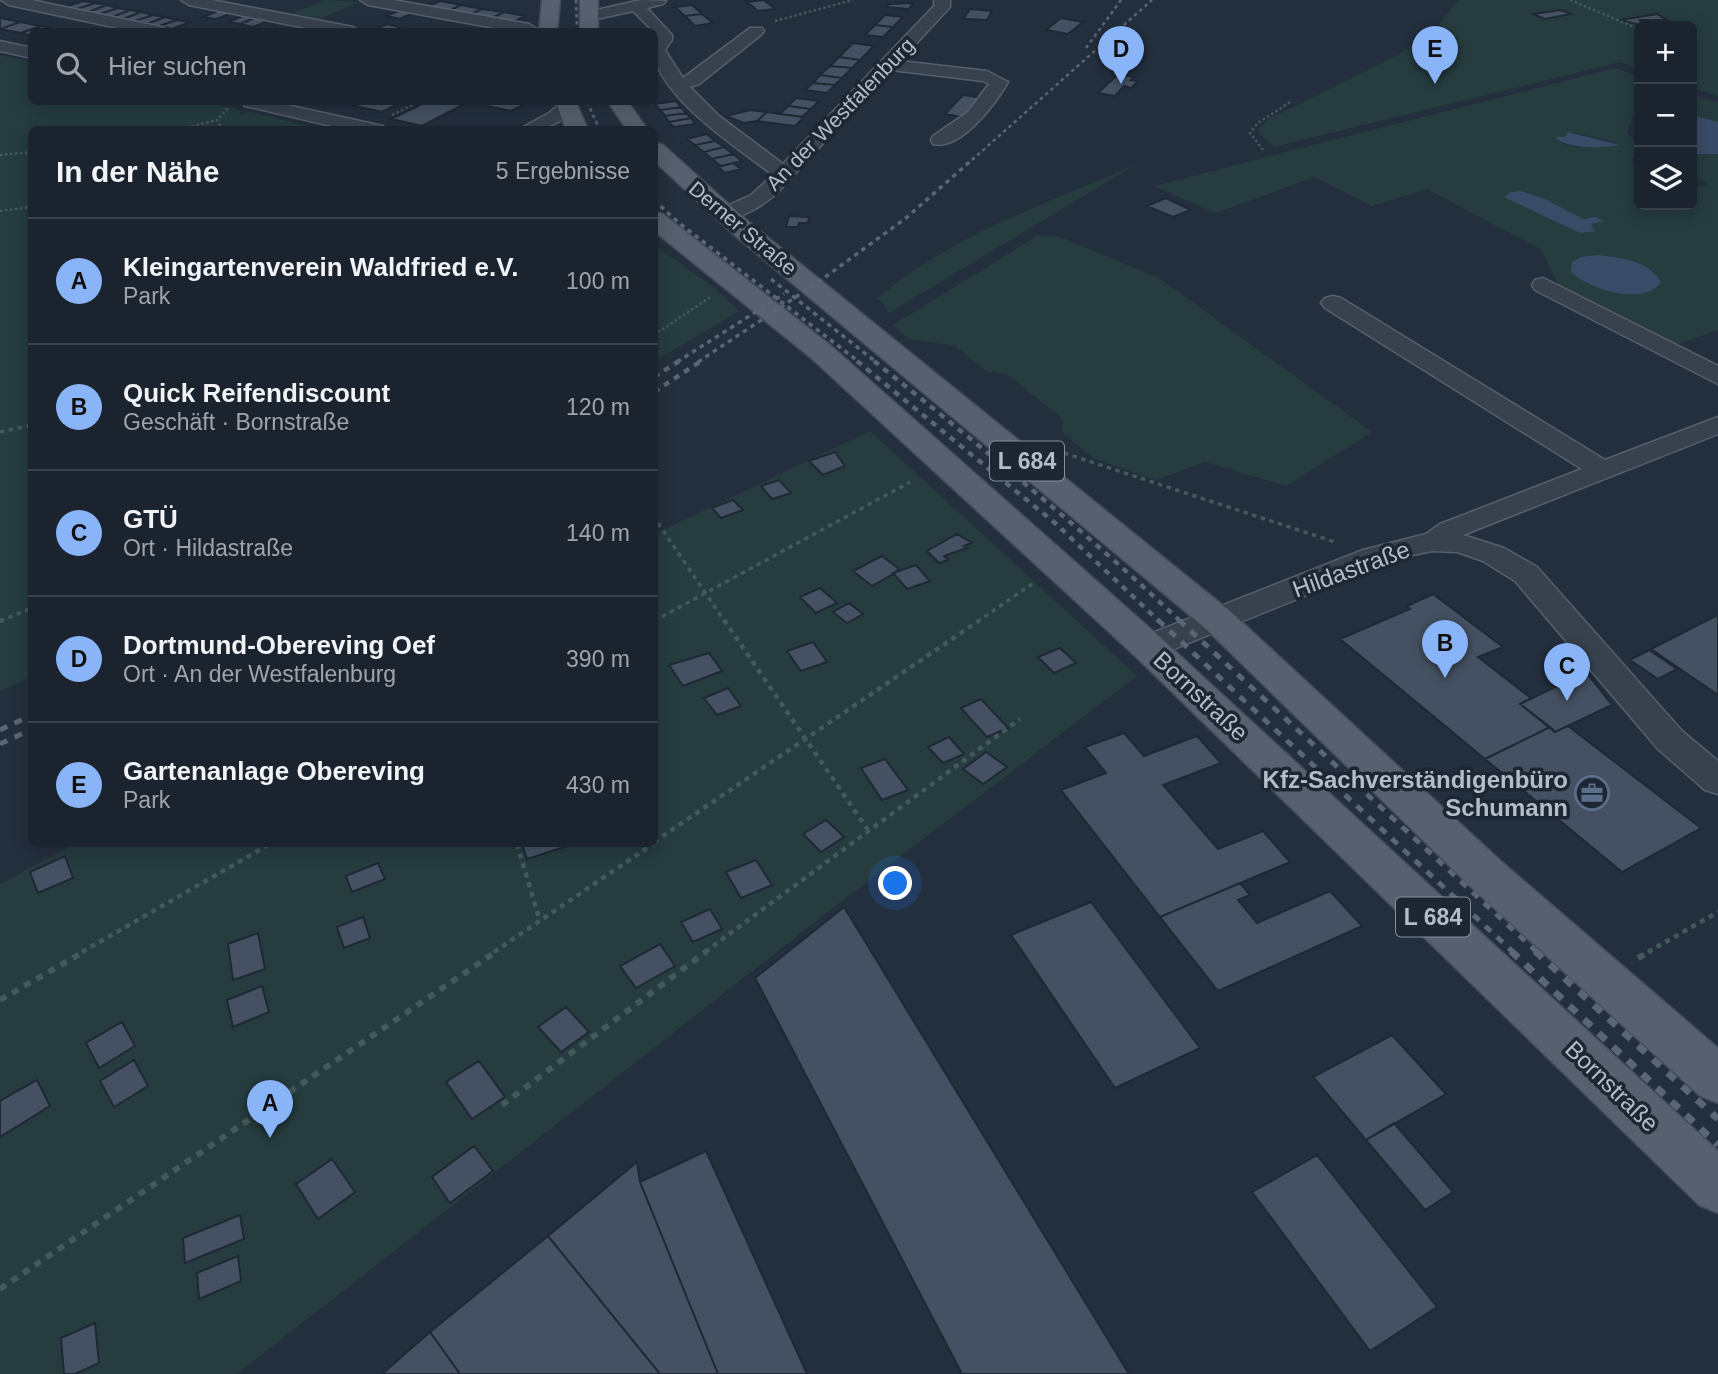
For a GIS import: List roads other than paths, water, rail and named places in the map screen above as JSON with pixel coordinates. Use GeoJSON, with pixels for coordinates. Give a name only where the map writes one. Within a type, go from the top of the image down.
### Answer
{"type":"FeatureCollection","features":[{"type":"Feature","properties":{"kind":"main road"},"geometry":{"type":"LineString","coordinates":[[548,28],[551,0]]}},
{"type":"Feature","properties":{"kind":"main road"},"geometry":{"type":"LineString","coordinates":[[567,105],[575,126]]}},
{"type":"Feature","properties":{"kind":"main road"},"geometry":{"type":"LineString","coordinates":[[620,105],[635,126]]}},
{"type":"Feature","properties":{"kind":"main road","name":"Derner Straße"},"geometry":{"type":"LineString","coordinates":[[658,153],[725,214],[1218,620]]}},
{"type":"Feature","properties":{"kind":"main road","name":"Derner Straße"},"geometry":{"type":"LineString","coordinates":[[658,222],[796,331]]}},
{"type":"Feature","properties":{"kind":"main road","name":"Bornstraße"},"geometry":{"type":"LineString","coordinates":[[796,331],[1148,647],[1718,1187]]}},
{"type":"Feature","properties":{"kind":"main road","name":"L 684"},"geometry":{"type":"LineString","coordinates":[[1218,620],[1487,875],[1718,1080]]}},
{"type":"Feature","properties":{"kind":"street"},"geometry":{"type":"LineString","coordinates":[[9,0],[143,28]]}},
{"type":"Feature","properties":{"kind":"street"},"geometry":{"type":"LineString","coordinates":[[189,0],[332,28]]}},
{"type":"Feature","properties":{"kind":"street"},"geometry":{"type":"LineString","coordinates":[[368,0],[522,28]]}},
{"type":"Feature","properties":{"kind":"street"},"geometry":{"type":"LineString","coordinates":[[589,16],[663,0]]}},
{"type":"Feature","properties":{"kind":"street","name":"An der Westfalenburg"},"geometry":{"type":"LineString","coordinates":[[725,214],[758,199],[784,174],[942,7],[942,0]]}},
{"type":"Feature","properties":{"kind":"street"},"geometry":{"type":"LineString","coordinates":[[638,6],[658,28]]}},
{"type":"Feature","properties":{"kind":"street"},"geometry":{"type":"LineString","coordinates":[[658,28],[664,35],[658,49]]}},
{"type":"Feature","properties":{"kind":"street"},"geometry":{"type":"LineString","coordinates":[[680,84],[693,80],[756,31]]}},
{"type":"Feature","properties":{"kind":"street"},"geometry":{"type":"LineString","coordinates":[[0,46],[28,51]]}},
{"type":"Feature","properties":{"kind":"street"},"geometry":{"type":"LineString","coordinates":[[658,51],[680,84],[715,122],[784,174]]}},
{"type":"Feature","properties":{"kind":"street"},"geometry":{"type":"LineString","coordinates":[[888,65],[987,76],[999,82],[982,110],[962,127],[940,140]]}},
{"type":"Feature","properties":{"kind":"street"},"geometry":{"type":"LineString","coordinates":[[264,105],[358,126]]}},
{"type":"Feature","properties":{"kind":"street"},"geometry":{"type":"LineString","coordinates":[[536,126],[555,117],[566,105]]}},
{"type":"Feature","properties":{"kind":"street"},"geometry":{"type":"LineString","coordinates":[[1542,285],[1718,376]]}},
{"type":"Feature","properties":{"kind":"street"},"geometry":{"type":"LineString","coordinates":[[1332,303],[1604,470]]}},
{"type":"Feature","properties":{"kind":"street"},"geometry":{"type":"LineString","coordinates":[[1434,541],[1450,530],[1718,425]]}},
{"type":"Feature","properties":{"kind":"street","name":"Hildastraße"},"geometry":{"type":"LineString","coordinates":[[1148,647],[1415,544],[1434,541],[1493,554],[1526,574],[1670,740],[1718,780]]}},
{"type":"Feature","properties":{"kind":"water"},"geometry":{"type":"Polygon","coordinates":[[[1697,116],[1718,122],[1718,154],[1697,154],[1697,116]]]}},
{"type":"Feature","properties":{"kind":"water"},"geometry":{"type":"Polygon","coordinates":[[[1568,132],[1620,145],[1576,146],[1555,137],[1565,137],[1568,132]]]}},
{"type":"Feature","properties":{"kind":"water"},"geometry":{"type":"Polygon","coordinates":[[[1521,191],[1545,199],[1583,219],[1595,217],[1604,221],[1591,224],[1595,231],[1580,233],[1504,197],[1511,192],[1521,191]]]}},
{"type":"Feature","properties":{"kind":"water"},"geometry":{"type":"Polygon","coordinates":[[[1598,255],[1625,259],[1641,265],[1649,269],[1661,282],[1642,293],[1616,293],[1590,284],[1571,272],[1572,262],[1581,257],[1598,255]]]}},
{"type":"Feature","properties":{"kind":"railway"},"geometry":{"type":"LineString","coordinates":[[576,0],[577,28]]}},
{"type":"Feature","properties":{"kind":"railway"},"geometry":{"type":"LineString","coordinates":[[1086,48],[1121,0]]}},
{"type":"Feature","properties":{"kind":"railway"},"geometry":{"type":"LineString","coordinates":[[972,160],[1152,0]]}},
{"type":"Feature","properties":{"kind":"railway"},"geometry":{"type":"LineString","coordinates":[[588,105],[598,126]]}},
{"type":"Feature","properties":{"kind":"railway"},"geometry":{"type":"LineString","coordinates":[[795,298],[906,218],[974,158]]}},
{"type":"Feature","properties":{"kind":"railway"},"geometry":{"type":"LineString","coordinates":[[658,204],[777,299]]}},
{"type":"Feature","properties":{"kind":"railway"},"geometry":{"type":"LineString","coordinates":[[771,279],[795,298]]}},
{"type":"Feature","properties":{"kind":"railway"},"geometry":{"type":"LineString","coordinates":[[777,299],[784,294]]}},
{"type":"Feature","properties":{"kind":"railway"},"geometry":{"type":"LineString","coordinates":[[785,305],[795,298]]}},
{"type":"Feature","properties":{"kind":"railway"},"geometry":{"type":"LineString","coordinates":[[795,298],[876,362]]}},
{"type":"Feature","properties":{"kind":"railway"},"geometry":{"type":"LineString","coordinates":[[677,362],[777,299]]}},
{"type":"Feature","properties":{"kind":"railway"},"geometry":{"type":"LineString","coordinates":[[777,299],[785,305]]}},
{"type":"Feature","properties":{"kind":"railway"},"geometry":{"type":"LineString","coordinates":[[698,362],[785,305]]}},
{"type":"Feature","properties":{"kind":"railway"},"geometry":{"type":"LineString","coordinates":[[785,305],[859,362]]}},
{"type":"Feature","properties":{"kind":"railway"},"geometry":{"type":"LineString","coordinates":[[658,374],[679,361]]}},
{"type":"Feature","properties":{"kind":"railway"},"geometry":{"type":"LineString","coordinates":[[658,389],[701,361]]}},
{"type":"Feature","properties":{"kind":"railway"},"geometry":{"type":"LineString","coordinates":[[857,361],[1055,523],[1160,622]]}},
{"type":"Feature","properties":{"kind":"railway"},"geometry":{"type":"LineString","coordinates":[[874,361],[1068,521],[1181,622]]}},
{"type":"Feature","properties":{"kind":"railway"},"geometry":{"type":"LineString","coordinates":[[1158,620],[1513,952]]}},
{"type":"Feature","properties":{"kind":"railway"},"geometry":{"type":"LineString","coordinates":[[1179,620],[1537,952]]}},
{"type":"Feature","properties":{"kind":"railway"},"geometry":{"type":"LineString","coordinates":[[0,730],[28,717]]}},
{"type":"Feature","properties":{"kind":"railway"},"geometry":{"type":"LineString","coordinates":[[0,744],[28,731]]}},
{"type":"Feature","properties":{"kind":"railway"},"geometry":{"type":"LineString","coordinates":[[1511,951],[1718,1145]]}},
{"type":"Feature","properties":{"kind":"railway"},"geometry":{"type":"LineString","coordinates":[[1535,951],[1718,1119]]}},
{"type":"Feature","properties":{"kind":"place","name":"Dortmund-Obereving Oef"},"geometry":{"type":"Point","coordinates":[1121,84]}},
{"type":"Feature","properties":{"kind":"place","name":"Gartenanlage Obereving"},"geometry":{"type":"Point","coordinates":[1435,84]}},
{"type":"Feature","properties":{"kind":"place","name":"Quick Reifendiscount"},"geometry":{"type":"Point","coordinates":[1445,678]}},
{"type":"Feature","properties":{"kind":"place","name":"GTÜ"},"geometry":{"type":"Point","coordinates":[1567,701]}},
{"type":"Feature","properties":{"kind":"place","name":"Kfz-Sachverständigenbüro Schumann"},"geometry":{"type":"Point","coordinates":[1592,793]}},
{"type":"Feature","properties":{"kind":"place","name":"Kleingartenverein Waldfried e.V."},"geometry":{"type":"Point","coordinates":[270,1138]}}]}
